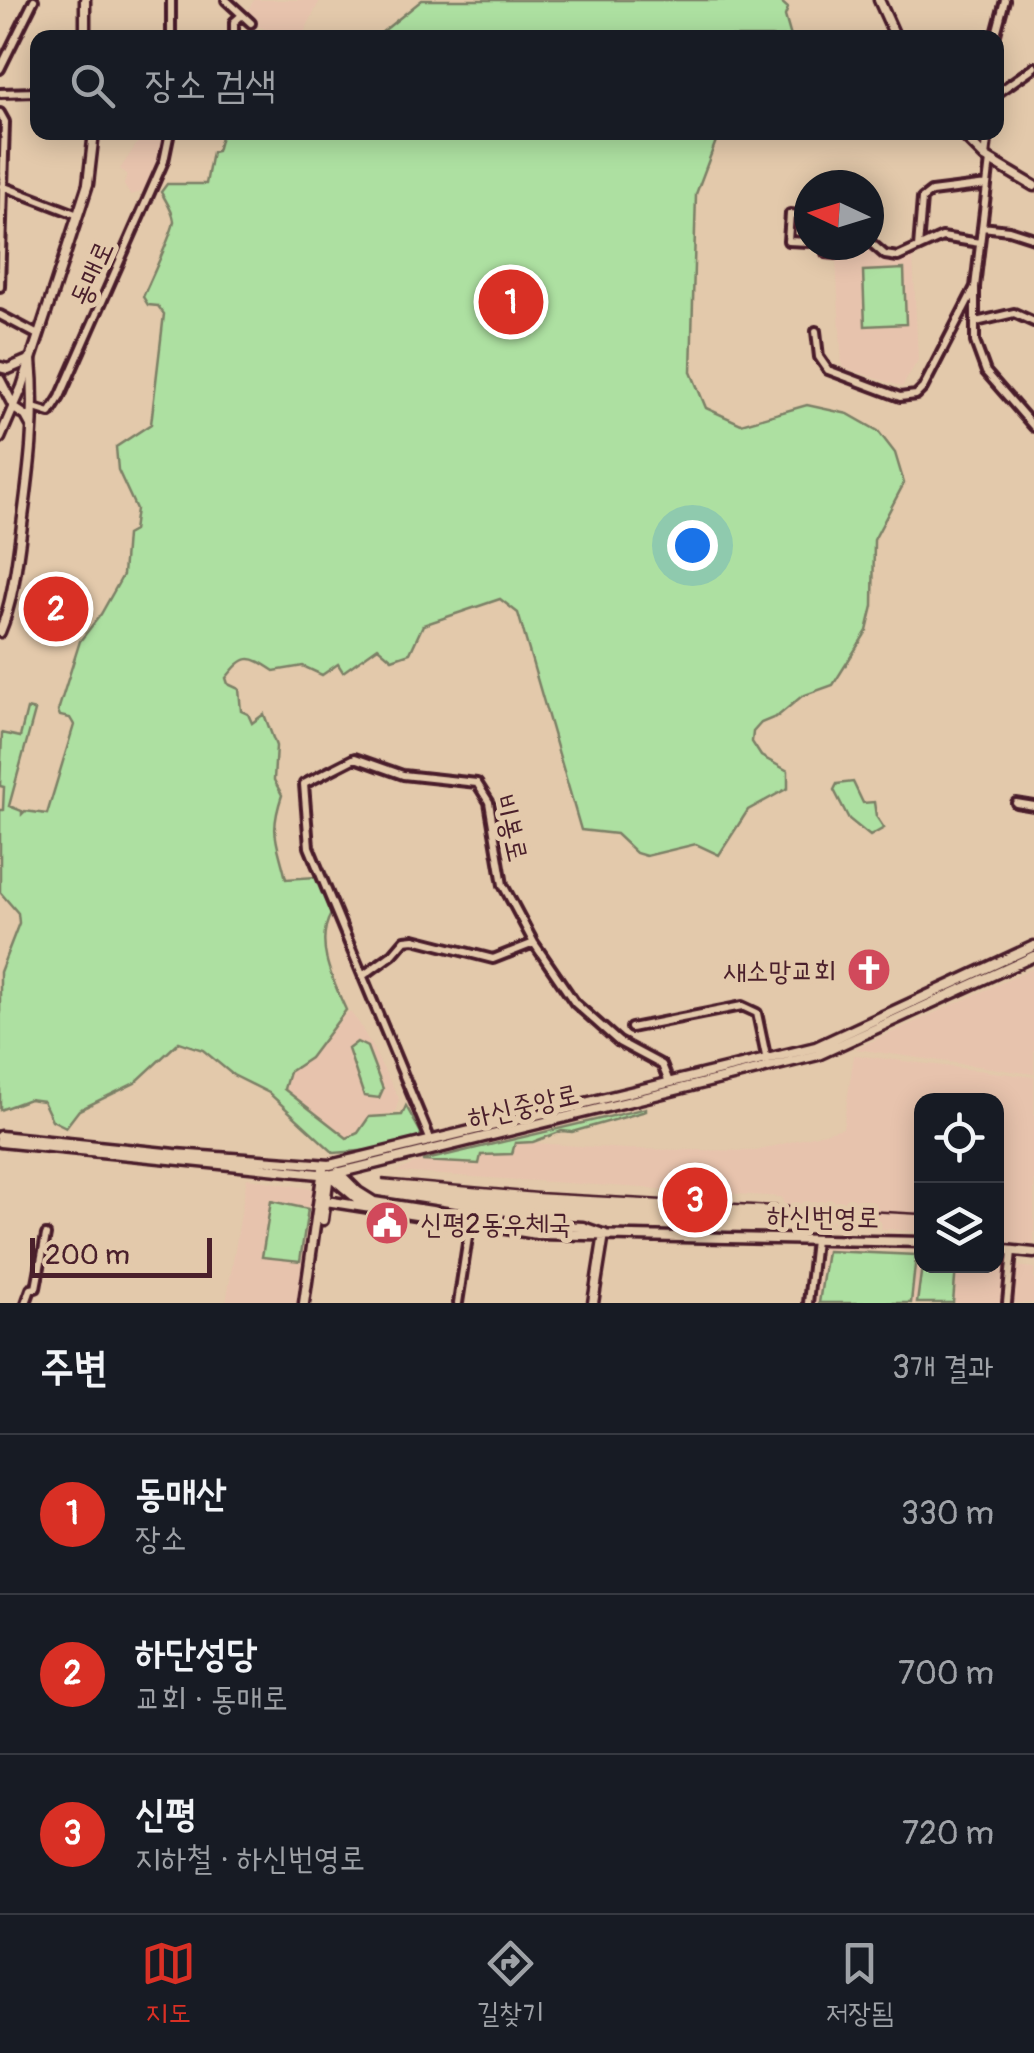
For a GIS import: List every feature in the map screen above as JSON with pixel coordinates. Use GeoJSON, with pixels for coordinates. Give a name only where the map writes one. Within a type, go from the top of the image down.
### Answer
{"type":"FeatureCollection","features":[{"type":"Feature","properties":{"kind":"street"},"geometry":{"type":"LineString","coordinates":[[0,69],[34,0]]}},
{"type":"Feature","properties":{"kind":"street"},"geometry":{"type":"LineString","coordinates":[[85,0],[85,30]]}},
{"type":"Feature","properties":{"kind":"street"},"geometry":{"type":"LineString","coordinates":[[171,0],[171,30]]}},
{"type":"Feature","properties":{"kind":"street"},"geometry":{"type":"LineString","coordinates":[[226,0],[252,24]]}},
{"type":"Feature","properties":{"kind":"street"},"geometry":{"type":"LineString","coordinates":[[879,0],[892,30]]}},
{"type":"Feature","properties":{"kind":"street"},"geometry":{"type":"LineString","coordinates":[[997,30],[1005,0]]}},
{"type":"Feature","properties":{"kind":"street"},"geometry":{"type":"LineString","coordinates":[[234,30],[234,22],[242,15]]}},
{"type":"Feature","properties":{"kind":"street"},"geometry":{"type":"LineString","coordinates":[[1004,88],[1034,67]]}},
{"type":"Feature","properties":{"kind":"street"},"geometry":{"type":"LineString","coordinates":[[0,93],[30,92]]}},
{"type":"Feature","properties":{"kind":"street"},"geometry":{"type":"LineString","coordinates":[[0,114],[5,122],[0,286]]}},
{"type":"Feature","properties":{"kind":"street"},"geometry":{"type":"LineString","coordinates":[[0,438],[14,408],[78,215],[92,164],[94,140]]}},
{"type":"Feature","properties":{"kind":"street","name":"동매로"},"geometry":{"type":"LineString","coordinates":[[34,408],[50,413],[60,397],[164,161],[168,140]]}},
{"type":"Feature","properties":{"kind":"street"},"geometry":{"type":"LineString","coordinates":[[969,140],[988,158],[1034,186]]}},
{"type":"Feature","properties":{"kind":"street"},"geometry":{"type":"LineString","coordinates":[[988,140],[975,287],[975,342],[986,372],[1034,427]]}},
{"type":"Feature","properties":{"kind":"street"},"geometry":{"type":"LineString","coordinates":[[918,248],[922,199],[931,192],[987,185]]}},
{"type":"Feature","properties":{"kind":"street"},"geometry":{"type":"LineString","coordinates":[[2,186],[78,215]]}},
{"type":"Feature","properties":{"kind":"street"},"geometry":{"type":"LineString","coordinates":[[794,214],[790,214],[788,240],[794,241]]}},
{"type":"Feature","properties":{"kind":"street"},"geometry":{"type":"LineString","coordinates":[[982,227],[1034,238]]}},
{"type":"Feature","properties":{"kind":"street"},"geometry":{"type":"LineString","coordinates":[[884,255],[898,257],[942,237],[980,242]]}},
{"type":"Feature","properties":{"kind":"street"},"geometry":{"type":"LineString","coordinates":[[816,331],[819,357],[828,370],[908,397],[923,388],[975,287]]}},
{"type":"Feature","properties":{"kind":"street"},"geometry":{"type":"LineString","coordinates":[[976,322],[1014,313],[1034,322]]}},
{"type":"Feature","properties":{"kind":"street"},"geometry":{"type":"LineString","coordinates":[[0,314],[38,334]]}},
{"type":"Feature","properties":{"kind":"street"},"geometry":{"type":"LineString","coordinates":[[0,632],[16,570],[34,408],[31,359]]}},
{"type":"Feature","properties":{"kind":"street"},"geometry":{"type":"LineString","coordinates":[[0,367],[8,369],[31,359]]}},
{"type":"Feature","properties":{"kind":"street"},"geometry":{"type":"LineString","coordinates":[[0,380],[14,408],[26,416],[32,427]]}},
{"type":"Feature","properties":{"kind":"street","name":"비봉로"},"geometry":{"type":"LineString","coordinates":[[432,1145],[309,847],[304,784],[355,758],[402,775],[477,783],[489,802],[502,885],[534,943],[575,1004],[619,1042],[662,1065],[669,1082]]}},
{"type":"Feature","properties":{"kind":"street"},"geometry":{"type":"LineString","coordinates":[[1016,804],[1034,806]]}},
{"type":"Feature","properties":{"kind":"street"},"geometry":{"type":"LineString","coordinates":[[364,975],[394,954],[405,940],[493,959],[534,943]]}},
{"type":"Feature","properties":{"kind":"street"},"geometry":{"type":"LineString","coordinates":[[3,1139],[329,1170],[767,1058],[817,1051],[1034,946]]}},
{"type":"Feature","properties":{"kind":"street","name":"하신중앙로"},"geometry":{"type":"LineString","coordinates":[[432,1145],[769,1069],[1034,956]]}},
{"type":"Feature","properties":{"kind":"street"},"geometry":{"type":"LineString","coordinates":[[631,1028],[742,1006],[757,1013],[769,1069]]}},
{"type":"Feature","properties":{"kind":"street"},"geometry":{"type":"LineString","coordinates":[[669,1082],[672,1092]]}},
{"type":"Feature","properties":{"kind":"street"},"geometry":{"type":"LineString","coordinates":[[307,1303],[329,1170]]}},
{"type":"Feature","properties":{"kind":"street"},"geometry":{"type":"LineString","coordinates":[[329,1170],[369,1208]]}},
{"type":"Feature","properties":{"kind":"street"},"geometry":{"type":"LineString","coordinates":[[307,1303],[329,1170]]}},
{"type":"Feature","properties":{"kind":"street","name":"하신번영로"},"geometry":{"type":"LineString","coordinates":[[329,1170],[374,1202],[537,1234],[914,1242]]}},
{"type":"Feature","properties":{"kind":"street","name":"하신번영로"},"geometry":{"type":"LineString","coordinates":[[326,1202],[470,1221]]}},
{"type":"Feature","properties":{"kind":"street"},"geometry":{"type":"LineString","coordinates":[[458,1303],[470,1221]]}},
{"type":"Feature","properties":{"kind":"street"},"geometry":{"type":"LineString","coordinates":[[593,1303],[604,1234]]}},
{"type":"Feature","properties":{"kind":"street"},"geometry":{"type":"LineString","coordinates":[[26,1303],[31,1289],[36,1288],[46,1235]]}},
{"type":"Feature","properties":{"kind":"street"},"geometry":{"type":"LineString","coordinates":[[808,1303],[815,1238]]}},
{"type":"Feature","properties":{"kind":"street"},"geometry":{"type":"LineString","coordinates":[[1004,1250],[1034,1253]]}},
{"type":"Feature","properties":{"kind":"street"},"geometry":{"type":"LineString","coordinates":[[1007,1303],[1012,1251]]}},
{"type":"Feature","properties":{"kind":"shaded area"},"geometry":{"type":"Polygon","coordinates":[[[254,0],[320,0],[305,30],[268,30],[245,15],[254,0]]]}},
{"type":"Feature","properties":{"kind":"shaded area"},"geometry":{"type":"Polygon","coordinates":[[[139,140],[161,140],[163,150],[146,191],[130,195],[124,185],[127,174],[120,169],[139,140]]]}},
{"type":"Feature","properties":{"kind":"shaded area"},"geometry":{"type":"Polygon","coordinates":[[[913,256],[918,360],[902,387],[842,367],[836,260],[897,263],[913,256]]]}},
{"type":"Feature","properties":{"kind":"shaded area"},"geometry":{"type":"Polygon","coordinates":[[[1034,968],[1034,1074],[855,1049],[1034,968]]]}},
{"type":"Feature","properties":{"kind":"shaded area"},"geometry":{"type":"Polygon","coordinates":[[[350,1012],[399,1098],[395,1113],[369,1116],[358,1132],[347,1137],[285,1085],[293,1068],[311,1058],[350,1012]]]}},
{"type":"Feature","properties":{"kind":"shaded area"},"geometry":{"type":"Polygon","coordinates":[[[854,1055],[1034,1077],[1034,1245],[1004,1242],[1004,1093],[914,1093],[914,1231],[786,1220],[782,1197],[396,1172],[422,1160],[518,1142],[756,1151],[843,1128],[854,1055]]]}},
{"type":"Feature","properties":{"kind":"shaded area"},"geometry":{"type":"Polygon","coordinates":[[[247,1178],[315,1192],[299,1303],[226,1303],[247,1178]]]}},
{"type":"Feature","properties":{"kind":"shaded area"},"geometry":{"type":"Polygon","coordinates":[[[824,1246],[914,1255],[914,1273],[1004,1273],[1004,1265],[1034,1268],[1034,1303],[815,1303],[824,1246]]]}},
{"type":"Feature","properties":{"kind":"green space"},"geometry":{"type":"Polygon","coordinates":[[[422,0],[779,0],[788,8],[785,16],[789,30],[385,30],[422,0]]]}},
{"type":"Feature","properties":{"kind":"green space"},"geometry":{"type":"Polygon","coordinates":[[[220,140],[716,140],[696,194],[691,372],[706,408],[741,424],[807,405],[848,414],[878,431],[895,453],[904,483],[874,540],[873,606],[867,631],[833,685],[802,696],[753,732],[752,742],[761,756],[788,771],[788,788],[748,810],[719,855],[696,844],[646,856],[636,853],[616,834],[581,830],[518,613],[500,599],[423,625],[410,653],[392,659],[378,647],[343,672],[338,664],[322,675],[303,666],[274,671],[248,659],[226,678],[228,684],[239,689],[241,711],[248,714],[252,723],[264,714],[276,746],[274,780],[282,795],[276,837],[286,879],[316,877],[331,914],[324,938],[327,962],[346,1010],[310,1058],[289,1072],[284,1089],[347,1138],[358,1133],[369,1117],[402,1115],[406,1106],[420,1137],[373,1150],[334,1153],[269,1093],[233,1075],[203,1050],[179,1042],[135,1083],[79,1110],[66,1127],[52,1120],[43,1101],[29,1099],[0,1110],[0,972],[19,923],[18,913],[0,892],[2,733],[20,737],[27,709],[35,711],[9,806],[22,814],[47,814],[74,725],[58,711],[80,641],[123,575],[126,535],[133,531],[136,509],[118,470],[116,447],[151,424],[164,314],[158,306],[148,305],[143,297],[174,221],[161,192],[167,184],[206,184],[212,152],[217,151],[220,140]]]}},
{"type":"Feature","properties":{"kind":"green space"},"geometry":{"type":"Polygon","coordinates":[[[904,269],[906,324],[865,326],[863,271],[904,269]]]}},
{"type":"Feature","properties":{"kind":"green space"},"geometry":{"type":"Polygon","coordinates":[[[853,782],[863,803],[874,802],[876,816],[884,828],[870,836],[849,819],[834,790],[837,784],[853,782]]]}},
{"type":"Feature","properties":{"kind":"green space"},"geometry":{"type":"Polygon","coordinates":[[[357,1042],[367,1047],[383,1089],[379,1098],[364,1096],[348,1049],[357,1042]]]}},
{"type":"Feature","properties":{"kind":"green space"},"geometry":{"type":"Polygon","coordinates":[[[646,1108],[572,1132],[515,1143],[512,1154],[481,1155],[479,1164],[422,1161],[646,1108]]]}},
{"type":"Feature","properties":{"kind":"green space"},"geometry":{"type":"Polygon","coordinates":[[[271,1201],[308,1209],[300,1261],[262,1257],[271,1201]]]}},
{"type":"Feature","properties":{"kind":"green space"},"geometry":{"type":"Polygon","coordinates":[[[827,1251],[914,1255],[911,1303],[819,1303],[827,1251]]]}},
{"type":"Feature","properties":{"kind":"green space"},"geometry":{"type":"Polygon","coordinates":[[[921,1273],[955,1273],[953,1303],[917,1303],[921,1273]]]}},
{"type":"Feature","properties":{"kind":"railway"},"geometry":{"type":"LineString","coordinates":[[383,1179],[540,1193],[914,1214]]}},
{"type":"Feature","properties":{"kind":"place","name":"동매산"},"geometry":{"type":"Point","coordinates":[511,302]}},
{"type":"Feature","properties":{"kind":"place","name":"하단성당"},"geometry":{"type":"Point","coordinates":[56,609]}},
{"type":"Feature","properties":{"kind":"place","name":"새소망교회"},"geometry":{"type":"Point","coordinates":[869,970]}},
{"type":"Feature","properties":{"kind":"place","name":"신평"},"geometry":{"type":"Point","coordinates":[695,1200]}},
{"type":"Feature","properties":{"kind":"place","name":"신평2동우체국"},"geometry":{"type":"Point","coordinates":[387,1223]}}]}
